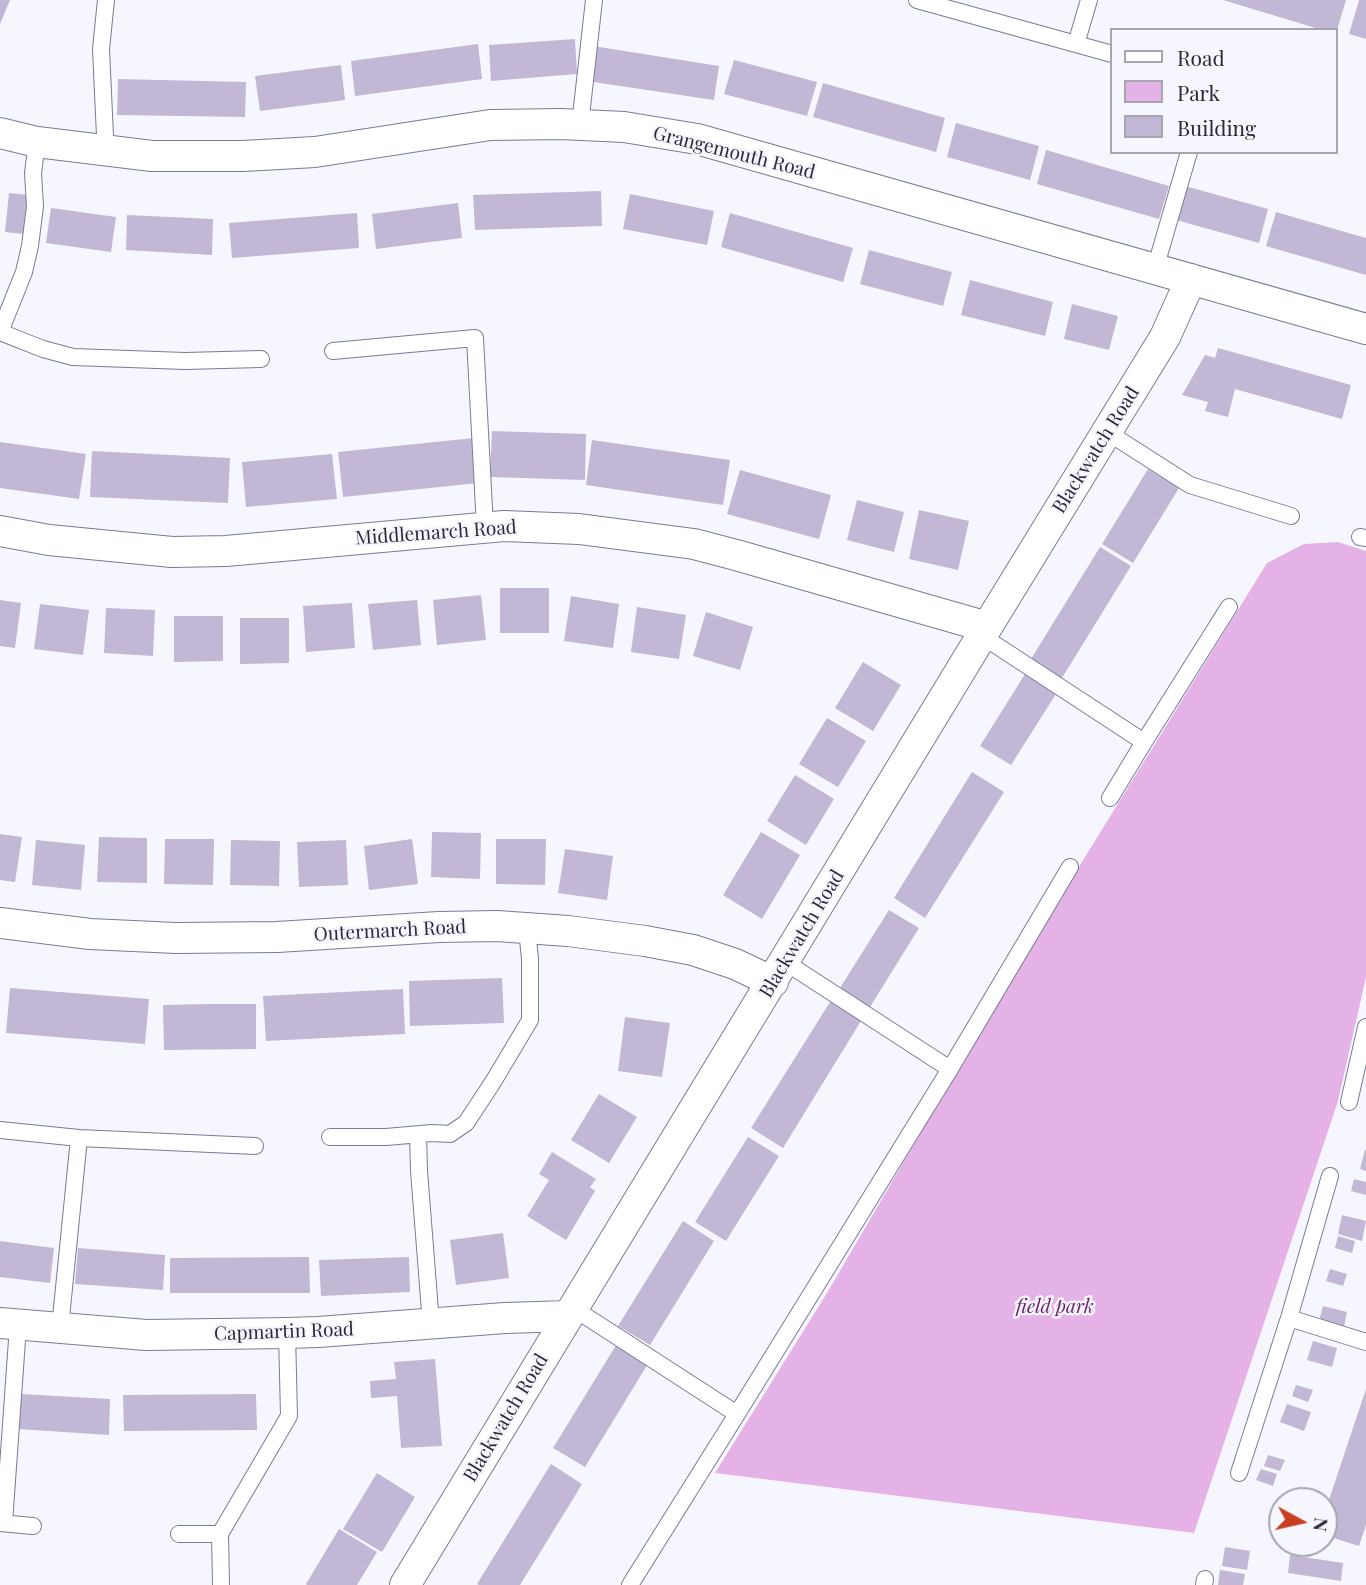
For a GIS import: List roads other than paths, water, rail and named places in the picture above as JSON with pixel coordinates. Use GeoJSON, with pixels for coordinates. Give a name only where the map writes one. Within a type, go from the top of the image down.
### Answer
{"type":"FeatureCollection","features":[{"type":"Feature","properties":{"kind":"street","name":"Grangemouth Road"},"geometry":{"type":"LineString","coordinates":[[0,133],[37,142],[152,156],[243,156],[315,152],[490,125],[624,127],[697,139],[1366,329]]}},
{"type":"Feature","properties":{"kind":"street","name":"Blackwatch Road"},"geometry":{"type":"LineString","coordinates":[[405,1585],[1165,337],[1191,279]]}},
{"type":"Feature","properties":{"kind":"street","name":"Middlemarch Road"},"geometry":{"type":"LineString","coordinates":[[0,531],[48,540],[172,552],[226,551],[485,527],[579,529],[694,544],[749,558],[984,632]]}},
{"type":"Feature","properties":{"kind":"street","name":"Outermarch Road"},"geometry":{"type":"LineString","coordinates":[[0,923],[90,934],[176,937],[277,937],[497,926],[645,941],[693,950],[735,964],[779,972]]}},
{"type":"Feature","properties":{"kind":"street","name":"Capmartin Road"},"geometry":{"type":"LineString","coordinates":[[9,1324],[146,1335],[287,1333],[571,1312]]}},
{"type":"Feature","properties":{"kind":"lane"},"geometry":{"type":"LineString","coordinates":[[103,150],[105,136],[101,49],[106,0]]}},
{"type":"Feature","properties":{"kind":"lane"},"geometry":{"type":"LineString","coordinates":[[580,125],[594,0]]}},
{"type":"Feature","properties":{"kind":"lane"},"geometry":{"type":"LineString","coordinates":[[917,0],[1110,53]]}},
{"type":"Feature","properties":{"kind":"lane"},"geometry":{"type":"LineString","coordinates":[[1076,44],[1089,0]]}},
{"type":"Feature","properties":{"kind":"lane"},"geometry":{"type":"LineString","coordinates":[[37,142],[33,173],[35,206],[30,246],[24,272],[0,332],[43,349],[73,357],[261,359]]}},
{"type":"Feature","properties":{"kind":"lane"},"geometry":{"type":"LineString","coordinates":[[1155,269],[1188,154]]}},
{"type":"Feature","properties":{"kind":"lane"},"geometry":{"type":"LineString","coordinates":[[333,351],[475,338],[485,527]]}},
{"type":"Feature","properties":{"kind":"lane"},"geometry":{"type":"LineString","coordinates":[[1107,432],[1190,485],[1291,516]]}},
{"type":"Feature","properties":{"kind":"lane"},"geometry":{"type":"LineString","coordinates":[[1110,798],[1229,607]]}},
{"type":"Feature","properties":{"kind":"lane"},"geometry":{"type":"LineString","coordinates":[[984,632],[1144,742]]}},
{"type":"Feature","properties":{"kind":"lane"},"geometry":{"type":"LineString","coordinates":[[630,1585],[950,1069],[1070,867]]}},
{"type":"Feature","properties":{"kind":"lane"},"geometry":{"type":"LineString","coordinates":[[330,1138],[450,1134],[466,1124],[530,1020],[527,929]]}},
{"type":"Feature","properties":{"kind":"lane"},"geometry":{"type":"LineString","coordinates":[[779,972],[950,1069]]}},
{"type":"Feature","properties":{"kind":"lane"},"geometry":{"type":"LineString","coordinates":[[1349,1102],[1366,1027]]}},
{"type":"Feature","properties":{"kind":"lane"},"geometry":{"type":"LineString","coordinates":[[0,1130],[79,1138],[256,1146]]}},
{"type":"Feature","properties":{"kind":"lane"},"geometry":{"type":"LineString","coordinates":[[418,1135],[431,1324]]}},
{"type":"Feature","properties":{"kind":"lane"},"geometry":{"type":"LineString","coordinates":[[60,1328],[79,1138]]}},
{"type":"Feature","properties":{"kind":"lane"},"geometry":{"type":"LineString","coordinates":[[1239,1473],[1289,1318],[1330,1177]]}},
{"type":"Feature","properties":{"kind":"lane"},"geometry":{"type":"LineString","coordinates":[[571,1312],[737,1415]]}},
{"type":"Feature","properties":{"kind":"lane"},"geometry":{"type":"LineString","coordinates":[[1289,1318],[1366,1342]]}},
{"type":"Feature","properties":{"kind":"lane"},"geometry":{"type":"LineString","coordinates":[[9,1324],[2,1523],[33,1526]]}},
{"type":"Feature","properties":{"kind":"lane"},"geometry":{"type":"LineString","coordinates":[[220,1585],[220,1534],[289,1416],[287,1333]]}},
{"type":"Feature","properties":{"kind":"lane"},"geometry":{"type":"LineString","coordinates":[[179,1534],[220,1534]]}},
{"type":"Feature","properties":{"kind":"park label","name":"field park"},"geometry":{"type":"Point","coordinates":[1055,1307]}}]}
